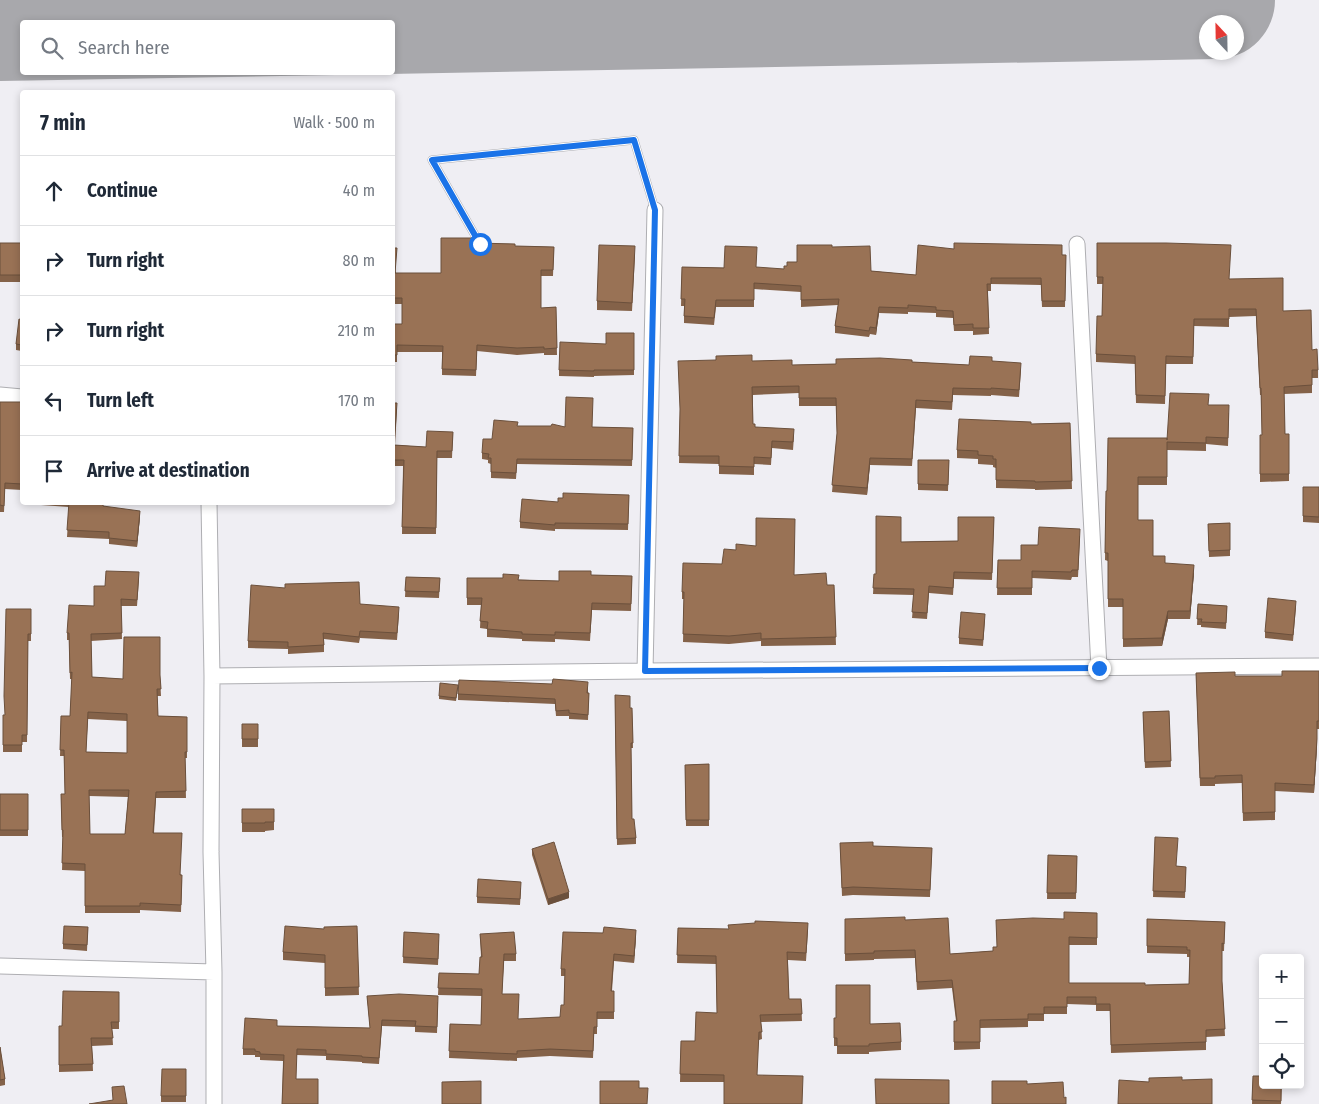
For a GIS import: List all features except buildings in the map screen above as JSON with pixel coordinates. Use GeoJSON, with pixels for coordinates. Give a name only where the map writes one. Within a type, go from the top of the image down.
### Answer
{"type":"FeatureCollection","features":[{"type":"Feature","properties":{"kind":"street"},"geometry":{"type":"LineString","coordinates":[[645,671],[655,210]]}},
{"type":"Feature","properties":{"kind":"street"},"geometry":{"type":"LineString","coordinates":[[1077,244],[1099,668]]}},
{"type":"Feature","properties":{"kind":"street"},"geometry":{"type":"LineString","coordinates":[[0,395],[20,397]]}},
{"type":"Feature","properties":{"kind":"street"},"geometry":{"type":"LineString","coordinates":[[209,505],[212,676],[211,852],[214,972],[214,1104]]}},
{"type":"Feature","properties":{"kind":"street"},"geometry":{"type":"LineString","coordinates":[[212,676],[1319,666]]}},
{"type":"Feature","properties":{"kind":"street"},"geometry":{"type":"LineString","coordinates":[[0,966],[214,972]]}},
{"type":"Feature","properties":{"kind":"lane"},"geometry":{"type":"LineString","coordinates":[[480,244],[432,160],[634,140],[655,210]]}},
{"type":"Feature","properties":{"kind":"runway"},"geometry":{"type":"LineString","coordinates":[[111,20],[1216,0]]}},
{"type":"Feature","properties":{"kind":"runway"},"geometry":{"type":"LineString","coordinates":[[0,22],[20,22]]}},
{"type":"Feature","properties":{"kind":"route"},"geometry":{"type":"LineString","coordinates":[[480,244],[432,160],[634,140],[655,210],[645,671],[1099,668]]}}]}
